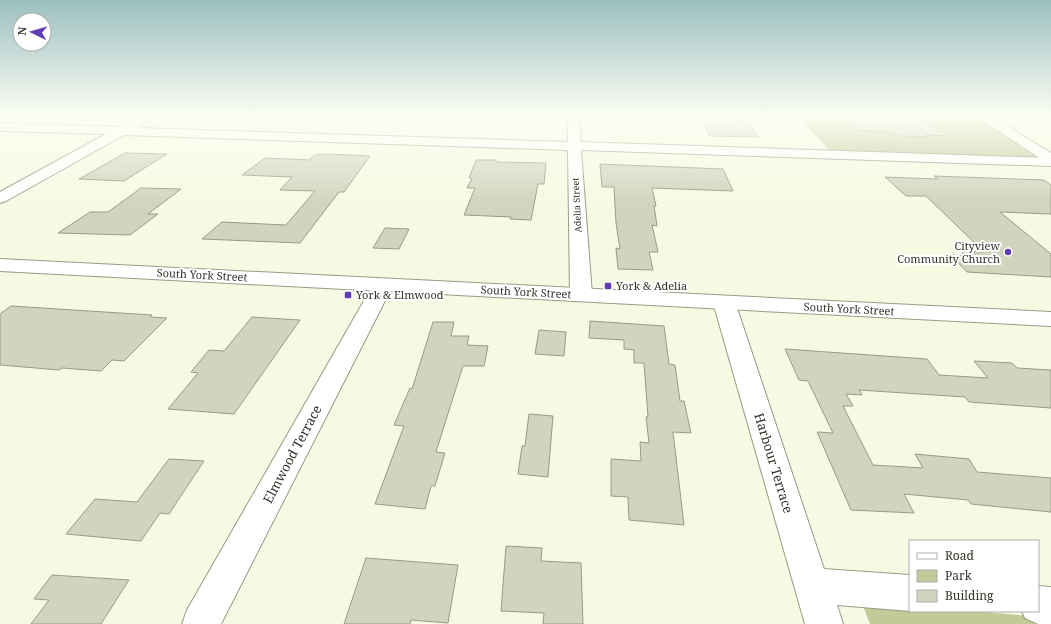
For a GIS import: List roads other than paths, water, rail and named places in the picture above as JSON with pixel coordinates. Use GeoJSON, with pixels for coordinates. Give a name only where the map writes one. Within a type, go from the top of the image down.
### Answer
{"type":"FeatureCollection","features":[{"type":"Feature","properties":{"kind":"street"},"geometry":{"type":"LineString","coordinates":[[0,198],[100,144]]}},
{"type":"Feature","properties":{"kind":"street"},"geometry":{"type":"LineString","coordinates":[[487,144],[1051,161]]}},
{"type":"Feature","properties":{"kind":"street"},"geometry":{"type":"LineString","coordinates":[[1025,144],[1051,161]]}},
{"type":"Feature","properties":{"kind":"street","name":"Adelia Street"},"geometry":{"type":"LineString","coordinates":[[574,147],[581,295]]}},
{"type":"Feature","properties":{"kind":"street","name":"South York Street"},"geometry":{"type":"LineString","coordinates":[[0,265],[1051,319]]}},
{"type":"Feature","properties":{"kind":"street","name":"Elmwood Terrace"},"geometry":{"type":"LineString","coordinates":[[202,624],[383,285]]}},
{"type":"Feature","properties":{"kind":"street","name":"Harbour Terrace"},"geometry":{"type":"LineString","coordinates":[[724,302],[824,624]]}},
{"type":"Feature","properties":{"kind":"street"},"geometry":{"type":"LineString","coordinates":[[811,585],[909,594]]}},
{"type":"Feature","properties":{"kind":"street"},"geometry":{"type":"LineString","coordinates":[[1039,605],[1051,606]]}},
{"type":"Feature","properties":{"kind":"place","name":"Cityview Community Church"},"geometry":{"type":"Point","coordinates":[1008,252]}},
{"type":"Feature","properties":{"kind":"place","name":"York & Adelia"},"geometry":{"type":"Point","coordinates":[608,286]}},
{"type":"Feature","properties":{"kind":"place","name":"York & Elmwood"},"geometry":{"type":"Point","coordinates":[348,295]}}]}
